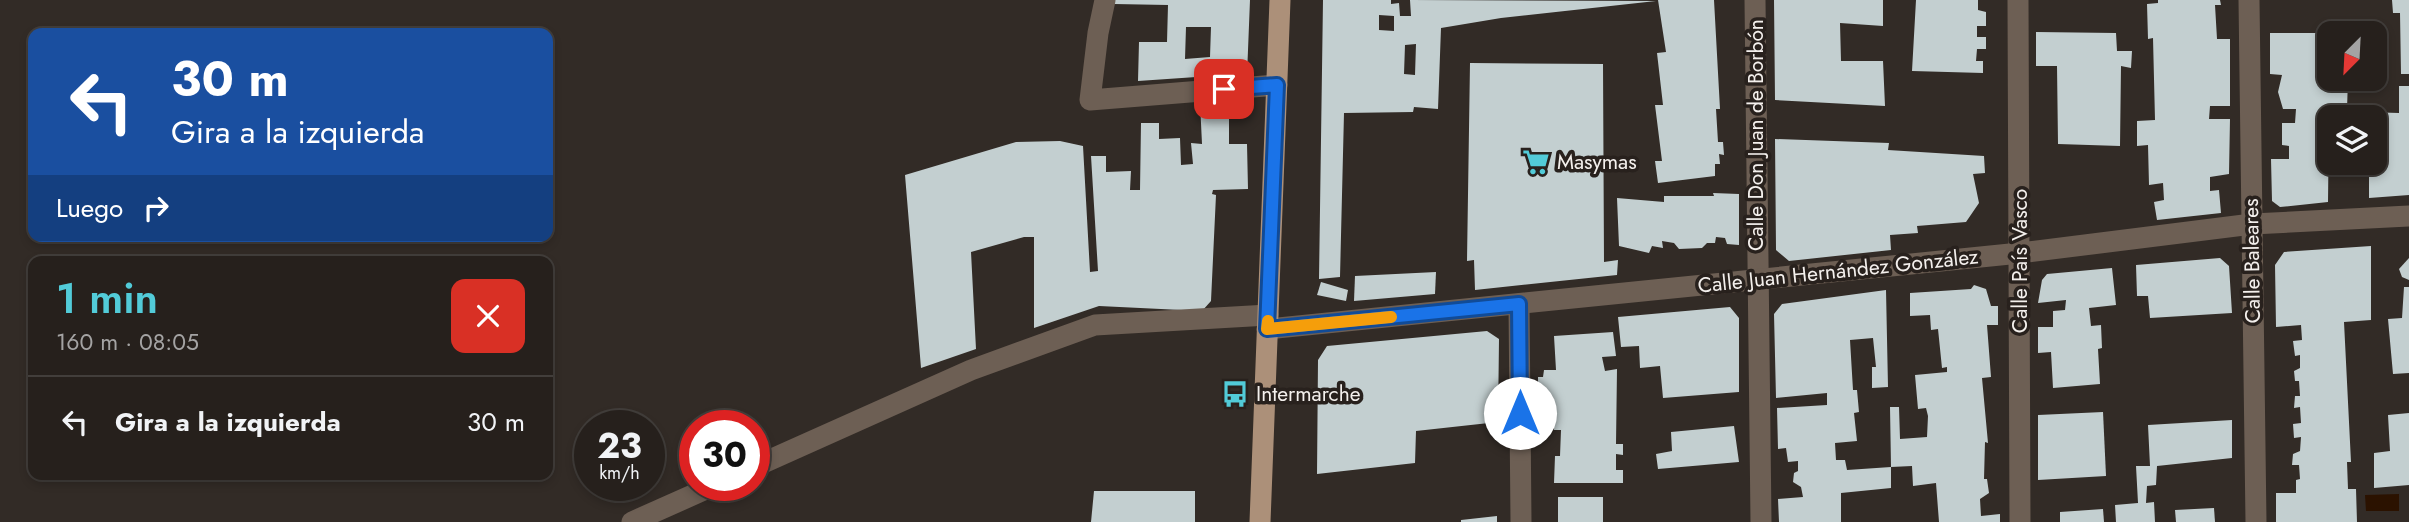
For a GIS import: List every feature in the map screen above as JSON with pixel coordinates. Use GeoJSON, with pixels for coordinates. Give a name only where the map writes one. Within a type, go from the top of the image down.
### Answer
{"type":"FeatureCollection","features":[{"type":"Feature","properties":{"kind":"main road"},"geometry":{"type":"LineString","coordinates":[[1259,522],[1280,0]]}},
{"type":"Feature","properties":{"kind":"street"},"geometry":{"type":"LineString","coordinates":[[1105,0],[1090,100],[1277,85]]}},
{"type":"Feature","properties":{"kind":"street","name":"Calle Don Juan de Borbón"},"geometry":{"type":"LineString","coordinates":[[1755,0],[1761,522]]}},
{"type":"Feature","properties":{"kind":"street","name":"Calle País Vasco"},"geometry":{"type":"LineString","coordinates":[[2018,0],[2020,522]]}},
{"type":"Feature","properties":{"kind":"street","name":"Calle Baleares"},"geometry":{"type":"LineString","coordinates":[[2249,0],[2256,522]]}},
{"type":"Feature","properties":{"kind":"street","name":"Calle Juan Hernández González"},"geometry":{"type":"LineString","coordinates":[[770,460],[971,370],[1095,325],[1268,322],[1519,304],[2020,253],[2252,224],[2409,216]]}},
{"type":"Feature","properties":{"kind":"street"},"geometry":{"type":"LineString","coordinates":[[1519,304],[1521,522]]}},
{"type":"Feature","properties":{"kind":"street"},"geometry":{"type":"LineString","coordinates":[[632,522],[679,501]]}},
{"type":"Feature","properties":{"kind":"shaded area"},"geometry":{"type":"Polygon","coordinates":[[[2399,494],[2399,511],[2366,511],[2365,495],[2399,494]]]}},
{"type":"Feature","properties":{"kind":"building"},"geometry":{"type":"Polygon","coordinates":[[[1114,0],[1250,0],[1247,75],[1228,75],[1228,60],[1211,60],[1211,76],[1138,81],[1139,42],[1167,42],[1168,5],[1114,4],[1114,0]],[[1186,27],[1185,59],[1210,57],[1211,27],[1186,27]]]}},
{"type":"Feature","properties":{"kind":"building"},"geometry":{"type":"Polygon","coordinates":[[[1323,0],[1391,0],[1391,4],[1399,3],[1400,16],[1411,16],[1410,0],[1656,1],[1501,18],[1441,28],[1438,109],[1414,107],[1413,112],[1344,113],[1340,277],[1319,279],[1323,0]],[[1379,15],[1379,30],[1394,31],[1394,16],[1379,15]],[[1416,44],[1405,45],[1404,74],[1415,75],[1416,44]]]}},
{"type":"Feature","properties":{"kind":"building"},"geometry":{"type":"Polygon","coordinates":[[[1658,0],[1714,0],[1720,109],[1716,109],[1718,142],[1723,142],[1724,155],[1719,154],[1720,164],[1715,164],[1715,176],[1658,183],[1655,161],[1662,161],[1655,105],[1663,105],[1657,53],[1666,52],[1658,0]]]}},
{"type":"Feature","properties":{"kind":"building"},"geometry":{"type":"Polygon","coordinates":[[[1774,0],[1883,0],[1883,26],[1840,23],[1841,61],[1883,61],[1885,106],[1775,100],[1774,0]]]}},
{"type":"Feature","properties":{"kind":"building"},"geometry":{"type":"Polygon","coordinates":[[[1916,0],[1978,0],[1978,10],[1986,12],[1986,26],[1977,26],[1977,37],[1986,37],[1986,49],[1977,49],[1976,61],[1983,61],[1983,73],[1912,71],[1916,0]]]}},
{"type":"Feature","properties":{"kind":"building"},"geometry":{"type":"Polygon","coordinates":[[[2158,0],[2220,0],[2221,5],[2215,5],[2217,39],[2230,39],[2230,106],[2210,106],[2209,119],[2230,119],[2229,174],[2210,177],[2210,191],[2219,190],[2221,213],[2157,220],[2154,202],[2164,200],[2163,183],[2149,185],[2148,145],[2137,146],[2137,121],[2155,120],[2153,38],[2148,39],[2147,4],[2158,3],[2158,0]]]}},
{"type":"Feature","properties":{"kind":"building"},"geometry":{"type":"Polygon","coordinates":[[[2392,0],[2409,0],[2409,74],[2401,74],[2400,13],[2393,13],[2392,0]]]}},
{"type":"Feature","properties":{"kind":"building"},"geometry":{"type":"Polygon","coordinates":[[[2036,32],[2116,33],[2117,51],[2132,51],[2131,68],[2121,66],[2120,146],[2058,144],[2057,66],[2036,66],[2036,32]]]}},
{"type":"Feature","properties":{"kind":"building"},"geometry":{"type":"Polygon","coordinates":[[[2270,33],[2317,33],[2317,91],[2348,91],[2347,105],[2317,105],[2317,175],[2328,175],[2328,202],[2280,207],[2272,201],[2271,159],[2289,159],[2289,146],[2282,145],[2282,123],[2295,123],[2296,109],[2283,109],[2278,92],[2282,75],[2270,74],[2270,33]]]}},
{"type":"Feature","properties":{"kind":"building","name":"Masymas"},"geometry":{"type":"Polygon","coordinates":[[[1470,63],[1603,64],[1604,262],[1618,260],[1617,275],[1475,290],[1474,260],[1467,261],[1470,63]]]}},
{"type":"Feature","properties":{"kind":"building"},"geometry":{"type":"Polygon","coordinates":[[[2399,86],[2409,86],[2409,195],[2369,198],[2369,175],[2387,175],[2387,113],[2399,113],[2399,86]]]}},
{"type":"Feature","properties":{"kind":"building"},"geometry":{"type":"Polygon","coordinates":[[[1229,99],[1229,144],[1247,144],[1248,189],[1213,190],[1212,194],[1216,195],[1211,301],[1202,311],[1099,306],[1034,328],[1034,237],[1024,237],[971,252],[976,349],[921,368],[905,175],[1016,142],[1060,141],[1083,146],[1090,272],[1098,271],[1091,156],[1106,156],[1106,172],[1131,171],[1130,190],[1140,190],[1141,123],[1159,123],[1159,139],[1180,138],[1181,165],[1193,164],[1191,143],[1202,144],[1200,102],[1229,99]]]}},
{"type":"Feature","properties":{"kind":"building"},"geometry":{"type":"Polygon","coordinates":[[[1775,139],[1889,143],[1888,150],[1984,156],[1985,173],[1973,174],[1979,203],[1966,222],[1917,226],[1918,233],[1890,235],[1891,250],[1789,261],[1776,250],[1775,139]]]}},
{"type":"Feature","properties":{"kind":"building"},"geometry":{"type":"Polygon","coordinates":[[[1713,193],[1739,194],[1739,245],[1727,244],[1725,238],[1716,237],[1715,243],[1707,243],[1702,248],[1679,249],[1674,243],[1662,241],[1663,248],[1652,246],[1649,253],[1619,246],[1617,198],[1664,202],[1664,196],[1714,196],[1713,193]]]}},
{"type":"Feature","properties":{"kind":"building"},"geometry":{"type":"Polygon","coordinates":[[[2371,246],[2371,320],[2344,322],[2351,462],[2347,462],[2348,489],[2356,489],[2357,522],[2276,522],[2276,493],[2296,493],[2296,480],[2300,479],[2299,465],[2292,465],[2293,454],[2300,451],[2301,437],[2294,438],[2293,424],[2301,423],[2300,407],[2294,408],[2295,396],[2300,396],[2299,381],[2295,381],[2294,371],[2300,368],[2300,355],[2295,356],[2293,341],[2302,340],[2301,325],[2276,327],[2275,265],[2284,252],[2371,246]]]}},
{"type":"Feature","properties":{"kind":"building"},"geometry":{"type":"Polygon","coordinates":[[[2220,258],[2229,266],[2232,313],[2150,318],[2148,296],[2137,296],[2136,265],[2220,258]]]}},
{"type":"Feature","properties":{"kind":"building"},"geometry":{"type":"Polygon","coordinates":[[[2409,258],[2409,280],[2402,277],[2399,269],[2409,258]]]}},
{"type":"Feature","properties":{"kind":"building"},"geometry":{"type":"Polygon","coordinates":[[[2112,268],[2116,305],[2089,308],[2091,326],[2101,325],[2102,348],[2098,349],[2100,384],[2053,388],[2051,352],[2038,353],[2038,327],[2053,327],[2053,311],[2065,310],[2066,300],[2038,303],[2042,280],[2047,274],[2112,268]]]}},
{"type":"Feature","properties":{"kind":"building"},"geometry":{"type":"Polygon","coordinates":[[[1436,272],[1435,294],[1354,301],[1355,276],[1436,272]]]}},
{"type":"Feature","properties":{"kind":"building"},"geometry":{"type":"Polygon","coordinates":[[[1321,282],[1348,290],[1346,301],[1317,295],[1321,282]]]}},
{"type":"Feature","properties":{"kind":"building"},"geometry":{"type":"Polygon","coordinates":[[[1974,285],[1986,289],[1991,306],[1998,306],[1998,325],[1987,325],[1991,377],[1982,378],[1988,443],[1985,442],[1984,479],[1987,479],[1989,493],[1980,499],[1981,516],[2000,514],[2000,522],[1939,522],[1936,483],[1913,486],[1912,466],[1891,467],[1890,407],[1899,407],[1900,439],[1927,437],[1928,416],[1926,408],[1918,409],[1915,375],[1947,372],[1947,367],[1942,368],[1938,329],[1931,330],[1930,315],[1910,316],[1910,293],[1971,289],[1974,285]]]}},
{"type":"Feature","properties":{"kind":"building"},"geometry":{"type":"Polygon","coordinates":[[[2404,287],[2409,287],[2409,373],[2393,374],[2388,319],[2402,318],[2404,287]]]}},
{"type":"Feature","properties":{"kind":"building"},"geometry":{"type":"Polygon","coordinates":[[[1886,290],[1888,387],[1872,388],[1872,367],[1876,367],[1873,338],[1850,340],[1853,390],[1857,390],[1859,412],[1854,413],[1857,441],[1835,443],[1836,460],[1845,460],[1847,470],[1891,467],[1891,488],[1841,493],[1841,522],[1779,522],[1778,499],[1803,497],[1801,487],[1793,482],[1794,473],[1798,471],[1798,461],[1788,462],[1786,448],[1778,449],[1777,408],[1827,405],[1827,393],[1776,398],[1774,314],[1782,304],[1886,290]]]}},
{"type":"Feature","properties":{"kind":"building"},"geometry":{"type":"Polygon","coordinates":[[[1730,307],[1739,318],[1739,392],[1663,398],[1660,366],[1640,368],[1639,346],[1621,347],[1618,317],[1730,307]]]}},
{"type":"Feature","properties":{"kind":"building"},"geometry":{"type":"Polygon","coordinates":[[[1487,331],[1499,339],[1498,422],[1416,431],[1415,463],[1317,474],[1318,360],[1327,346],[1487,331]]]}},
{"type":"Feature","properties":{"kind":"building"},"geometry":{"type":"Polygon","coordinates":[[[1613,332],[1616,356],[1602,357],[1605,371],[1617,369],[1616,444],[1623,444],[1623,455],[1616,454],[1616,470],[1623,470],[1623,483],[1554,483],[1555,456],[1560,456],[1561,430],[1554,430],[1553,409],[1538,411],[1538,377],[1543,377],[1544,370],[1556,370],[1554,336],[1613,332]]]}},
{"type":"Feature","properties":{"kind":"building"},"geometry":{"type":"Polygon","coordinates":[[[2103,412],[2106,476],[2038,480],[2038,415],[2103,412]]]}},
{"type":"Feature","properties":{"kind":"building"},"geometry":{"type":"Polygon","coordinates":[[[2409,413],[2409,485],[2374,488],[2374,453],[2390,451],[2388,415],[2409,413]]]}},
{"type":"Feature","properties":{"kind":"building"},"geometry":{"type":"Polygon","coordinates":[[[2232,420],[2232,458],[2157,466],[2156,485],[2147,486],[2146,503],[2154,502],[2155,522],[2116,522],[2115,505],[2138,503],[2136,466],[2150,466],[2148,425],[2232,420]]]}},
{"type":"Feature","properties":{"kind":"building"},"geometry":{"type":"Polygon","coordinates":[[[1734,426],[1739,462],[1658,469],[1656,454],[1672,451],[1671,432],[1734,426]]]}},
{"type":"Feature","properties":{"kind":"building"},"geometry":{"type":"Polygon","coordinates":[[[1094,491],[1195,491],[1195,522],[1091,522],[1094,491]]]}},
{"type":"Feature","properties":{"kind":"building"},"geometry":{"type":"Polygon","coordinates":[[[1558,497],[1603,497],[1603,522],[1558,522],[1558,497]]]}},
{"type":"Feature","properties":{"kind":"building"},"geometry":{"type":"Polygon","coordinates":[[[2214,508],[2215,522],[2176,522],[2175,510],[2214,508]]]}},
{"type":"Feature","properties":{"kind":"building"},"geometry":{"type":"Polygon","coordinates":[[[2103,509],[2104,522],[2060,522],[2060,512],[2103,509]]]}},
{"type":"Feature","properties":{"kind":"building"},"geometry":{"type":"Polygon","coordinates":[[[1497,516],[1497,522],[1461,522],[1461,520],[1497,516]]]}},
{"type":"Feature","properties":{"kind":"slow traffic"},"geometry":{"type":"LineString","coordinates":[[1268,321],[1267,329],[1391,317]]}},
{"type":"Feature","properties":{"kind":"place","name":"Masymas"},"geometry":{"type":"Point","coordinates":[1536,162]}},
{"type":"Feature","properties":{"kind":"place","name":"Intermarche"},"geometry":{"type":"Point","coordinates":[1235,394]}},
{"type":"Feature","properties":{"kind":"route"},"geometry":{"type":"LineString","coordinates":[[1224,89],[1277,85],[1267,329],[1519,304],[1520,413]]}}]}
